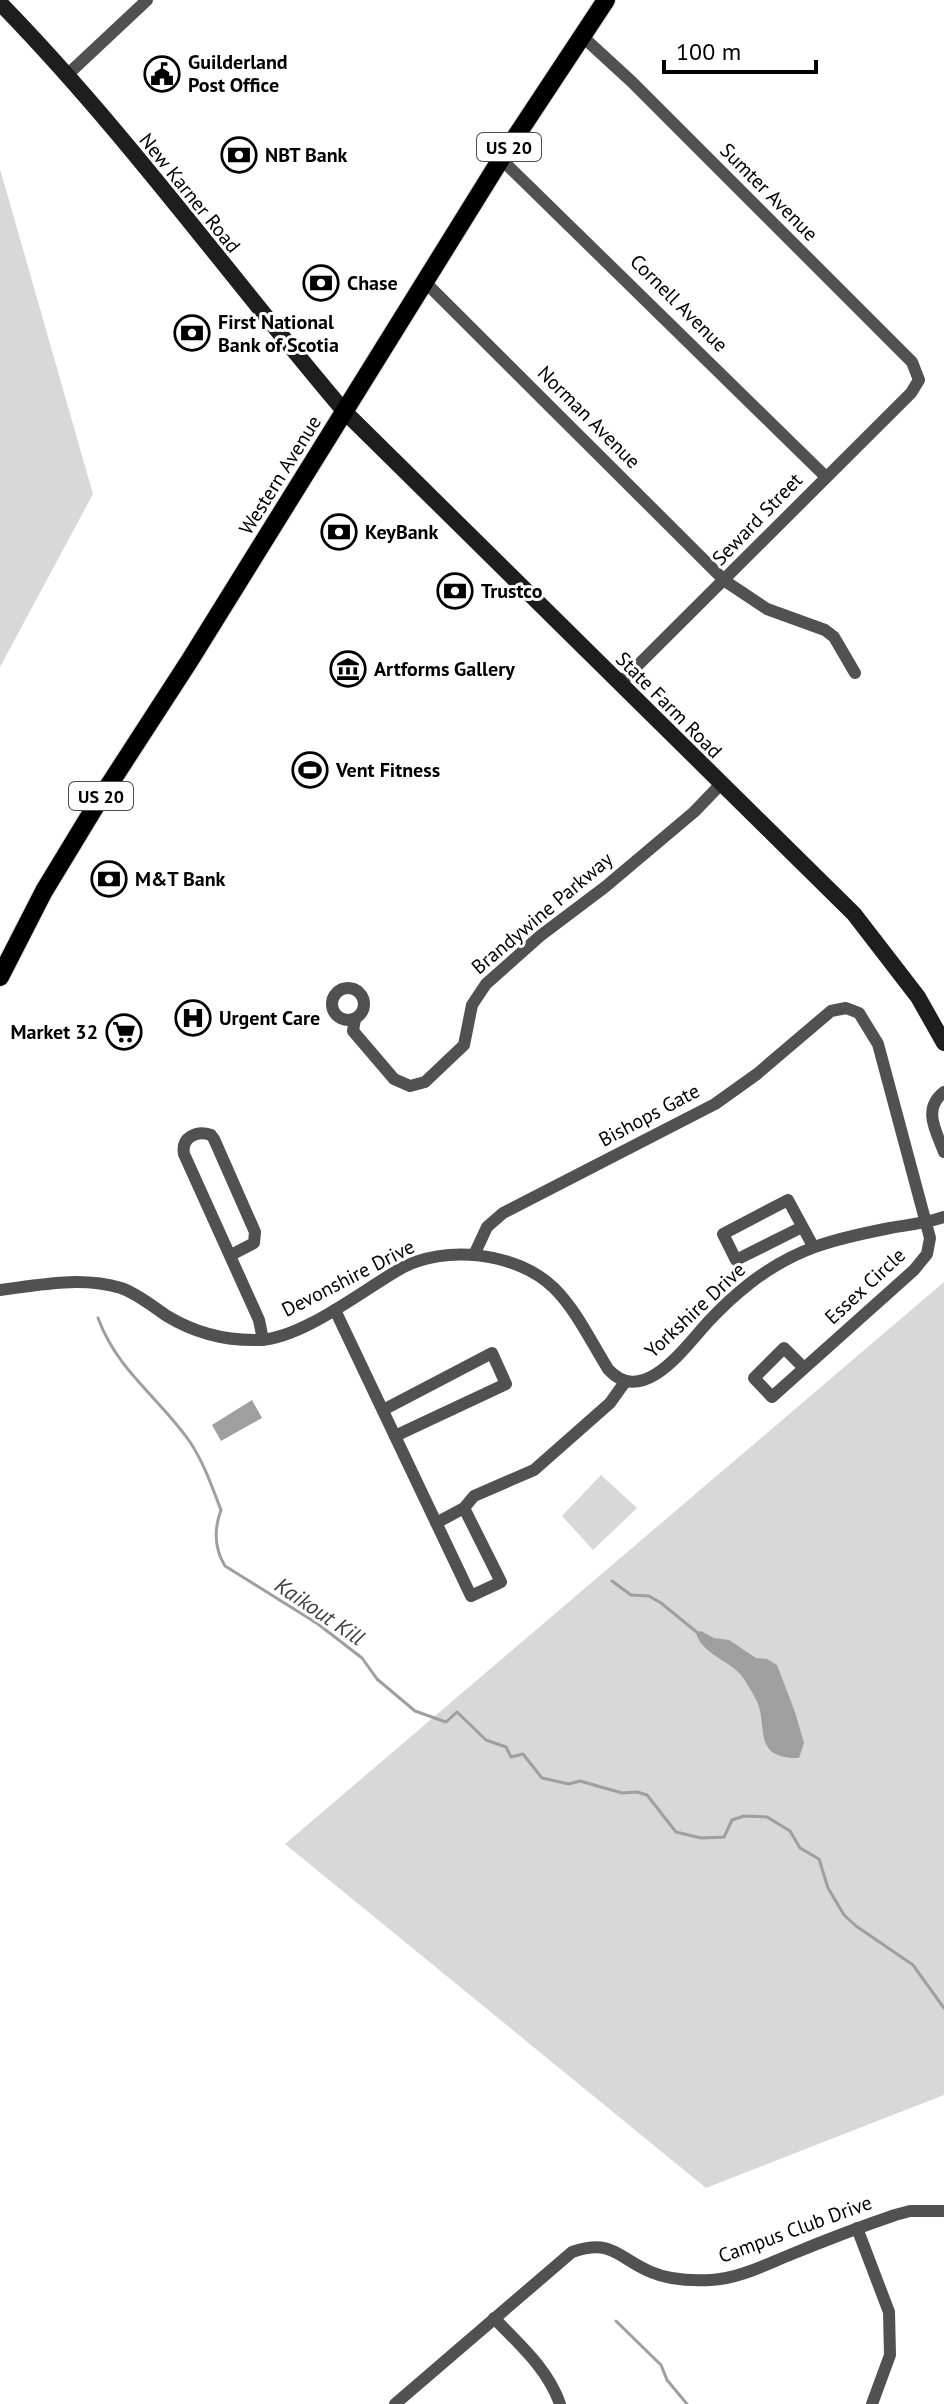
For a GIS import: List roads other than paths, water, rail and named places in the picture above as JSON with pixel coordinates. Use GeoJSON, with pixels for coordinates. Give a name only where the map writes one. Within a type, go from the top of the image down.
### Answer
{"type":"FeatureCollection","features":[{"type":"Feature","properties":{"kind":"main road","name":"Western Avenue"},"geometry":{"type":"LineString","coordinates":[[0,977],[44,891],[98,802],[190,660],[501,159],[606,0]]}},
{"type":"Feature","properties":{"kind":"main road","name":"New Karner Road"},"geometry":{"type":"LineString","coordinates":[[0,3],[150,174],[296,356],[345,412]]}},
{"type":"Feature","properties":{"kind":"main road","name":"State Farm Road"},"geometry":{"type":"LineString","coordinates":[[345,412],[854,914],[918,997],[944,1043]]}},
{"type":"Feature","properties":{"kind":"street"},"geometry":{"type":"LineString","coordinates":[[66,76],[147,0]]}},
{"type":"Feature","properties":{"kind":"street","name":"Sumter Avenue"},"geometry":{"type":"LineString","coordinates":[[583,37],[632,82],[912,362],[919,380]]}},
{"type":"Feature","properties":{"kind":"street","name":"Cornell Avenue"},"geometry":{"type":"LineString","coordinates":[[501,159],[826,477]]}},
{"type":"Feature","properties":{"kind":"street","name":"Norman Avenue"},"geometry":{"type":"LineString","coordinates":[[425,282],[725,581],[767,609],[825,630],[834,637],[855,673]]}},
{"type":"Feature","properties":{"kind":"street","name":"Seward Street"},"geometry":{"type":"LineString","coordinates":[[619,684],[911,393],[919,380]]}},
{"type":"Feature","properties":{"kind":"street","name":"Brandywine Parkway"},"geometry":{"type":"LineString","coordinates":[[355,1019],[353,1031],[394,1079],[410,1086],[425,1082],[464,1045],[475,998],[486,984],[540,936],[605,887],[694,812],[721,784]]}},
{"type":"Feature","properties":{"kind":"street","name":"Essex Circle"},"geometry":{"type":"LineString","coordinates":[[804,1368],[922,1261],[930,1245],[878,1044],[859,1013],[846,1008]]}},
{"type":"Feature","properties":{"kind":"street","name":"Bishops Gate"},"geometry":{"type":"LineString","coordinates":[[474,1255],[487,1227],[503,1213],[715,1104],[757,1074],[831,1011],[846,1008]]}},
{"type":"Feature","properties":{"kind":"street"},"geometry":{"type":"LineString","coordinates":[[944,1092],[936,1099],[931,1112],[944,1152]]}},
{"type":"Feature","properties":{"kind":"street"},"geometry":{"type":"LineString","coordinates":[[231,1255],[254,1243],[255,1232],[214,1139],[211,1135],[198,1133],[184,1142],[184,1154],[259,1320],[263,1340]]}},
{"type":"Feature","properties":{"kind":"street"},"geometry":{"type":"LineString","coordinates":[[802,1227],[736,1260],[723,1234],[788,1200],[813,1246]]}},
{"type":"Feature","properties":{"kind":"street","name":"Yorkshire Drive"},"geometry":{"type":"LineString","coordinates":[[625,1382],[645,1380],[657,1374],[746,1286],[772,1267],[813,1246],[944,1217]]}},
{"type":"Feature","properties":{"kind":"street","name":"Devonshire Drive"},"geometry":{"type":"LineString","coordinates":[[0,1290],[69,1281],[117,1287],[137,1294],[194,1330],[224,1337],[263,1340],[335,1310],[399,1269],[420,1260],[455,1254],[474,1255],[518,1267],[554,1288],[571,1308],[608,1369],[625,1382]]}},
{"type":"Feature","properties":{"kind":"street"},"geometry":{"type":"LineString","coordinates":[[335,1310],[471,1596],[501,1582],[464,1508]]}},
{"type":"Feature","properties":{"kind":"street"},"geometry":{"type":"LineString","coordinates":[[383,1410],[492,1353],[506,1384],[395,1436]]}},
{"type":"Feature","properties":{"kind":"street"},"geometry":{"type":"LineString","coordinates":[[436,1523],[464,1508],[474,1496],[534,1470],[610,1403],[625,1382]]}},
{"type":"Feature","properties":{"kind":"street","name":"Campus Club Drive"},"geometry":{"type":"LineString","coordinates":[[494,2318],[572,2252],[596,2246],[619,2252],[643,2268],[667,2278],[713,2280],[766,2264],[910,2211],[944,2211]]}},
{"type":"Feature","properties":{"kind":"street"},"geometry":{"type":"LineString","coordinates":[[857,2228],[889,2312],[890,2355],[872,2404]]}},
{"type":"Feature","properties":{"kind":"street"},"geometry":{"type":"LineString","coordinates":[[395,2404],[494,2318],[536,2362],[560,2404]]}},
{"type":"Feature","properties":{"kind":"waterway","name":"Kaikout Kill"},"geometry":{"type":"LineString","coordinates":[[98,1318],[116,1354],[178,1426],[199,1458],[221,1510],[216,1538],[225,1566],[318,1624],[362,1658],[377,1679],[415,1711],[446,1722],[457,1712],[486,1740],[506,1747],[511,1757],[523,1754],[542,1778],[569,1784],[580,1781],[622,1793],[647,1795],[676,1832],[701,1838],[724,1837],[732,1820],[744,1816],[767,1817],[790,1831],[800,1848],[819,1859],[828,1888],[844,1915],[913,1965],[944,2008]]}},
{"type":"Feature","properties":{"kind":"waterway"},"geometry":{"type":"LineString","coordinates":[[612,1581],[631,1595],[649,1596],[661,1603],[699,1634]]}},
{"type":"Feature","properties":{"kind":"waterway"},"geometry":{"type":"LineString","coordinates":[[616,2321],[661,2365],[667,2380],[687,2404]]}},
{"type":"Feature","properties":{"kind":"place","name":"Guilderland Post Office"},"geometry":{"type":"Point","coordinates":[162,74]}},
{"type":"Feature","properties":{"kind":"place","name":"NBT Bank"},"geometry":{"type":"Point","coordinates":[239,155]}},
{"type":"Feature","properties":{"kind":"place","name":"Chase"},"geometry":{"type":"Point","coordinates":[321,283]}},
{"type":"Feature","properties":{"kind":"place","name":"First National Bank of Scotia"},"geometry":{"type":"Point","coordinates":[192,333]}},
{"type":"Feature","properties":{"kind":"place","name":"KeyBank"},"geometry":{"type":"Point","coordinates":[339,532]}},
{"type":"Feature","properties":{"kind":"place","name":"Trustco"},"geometry":{"type":"Point","coordinates":[455,591]}},
{"type":"Feature","properties":{"kind":"place","name":"Artforms Gallery"},"geometry":{"type":"Point","coordinates":[348,669]}},
{"type":"Feature","properties":{"kind":"place","name":"Vent Fitness"},"geometry":{"type":"Point","coordinates":[310,770]}},
{"type":"Feature","properties":{"kind":"place","name":"M&T Bank"},"geometry":{"type":"Point","coordinates":[109,879]}},
{"type":"Feature","properties":{"kind":"place","name":"Urgent Care"},"geometry":{"type":"Point","coordinates":[193,1018]}},
{"type":"Feature","properties":{"kind":"place","name":"Market 32"},"geometry":{"type":"Point","coordinates":[124,1032]}}]}
